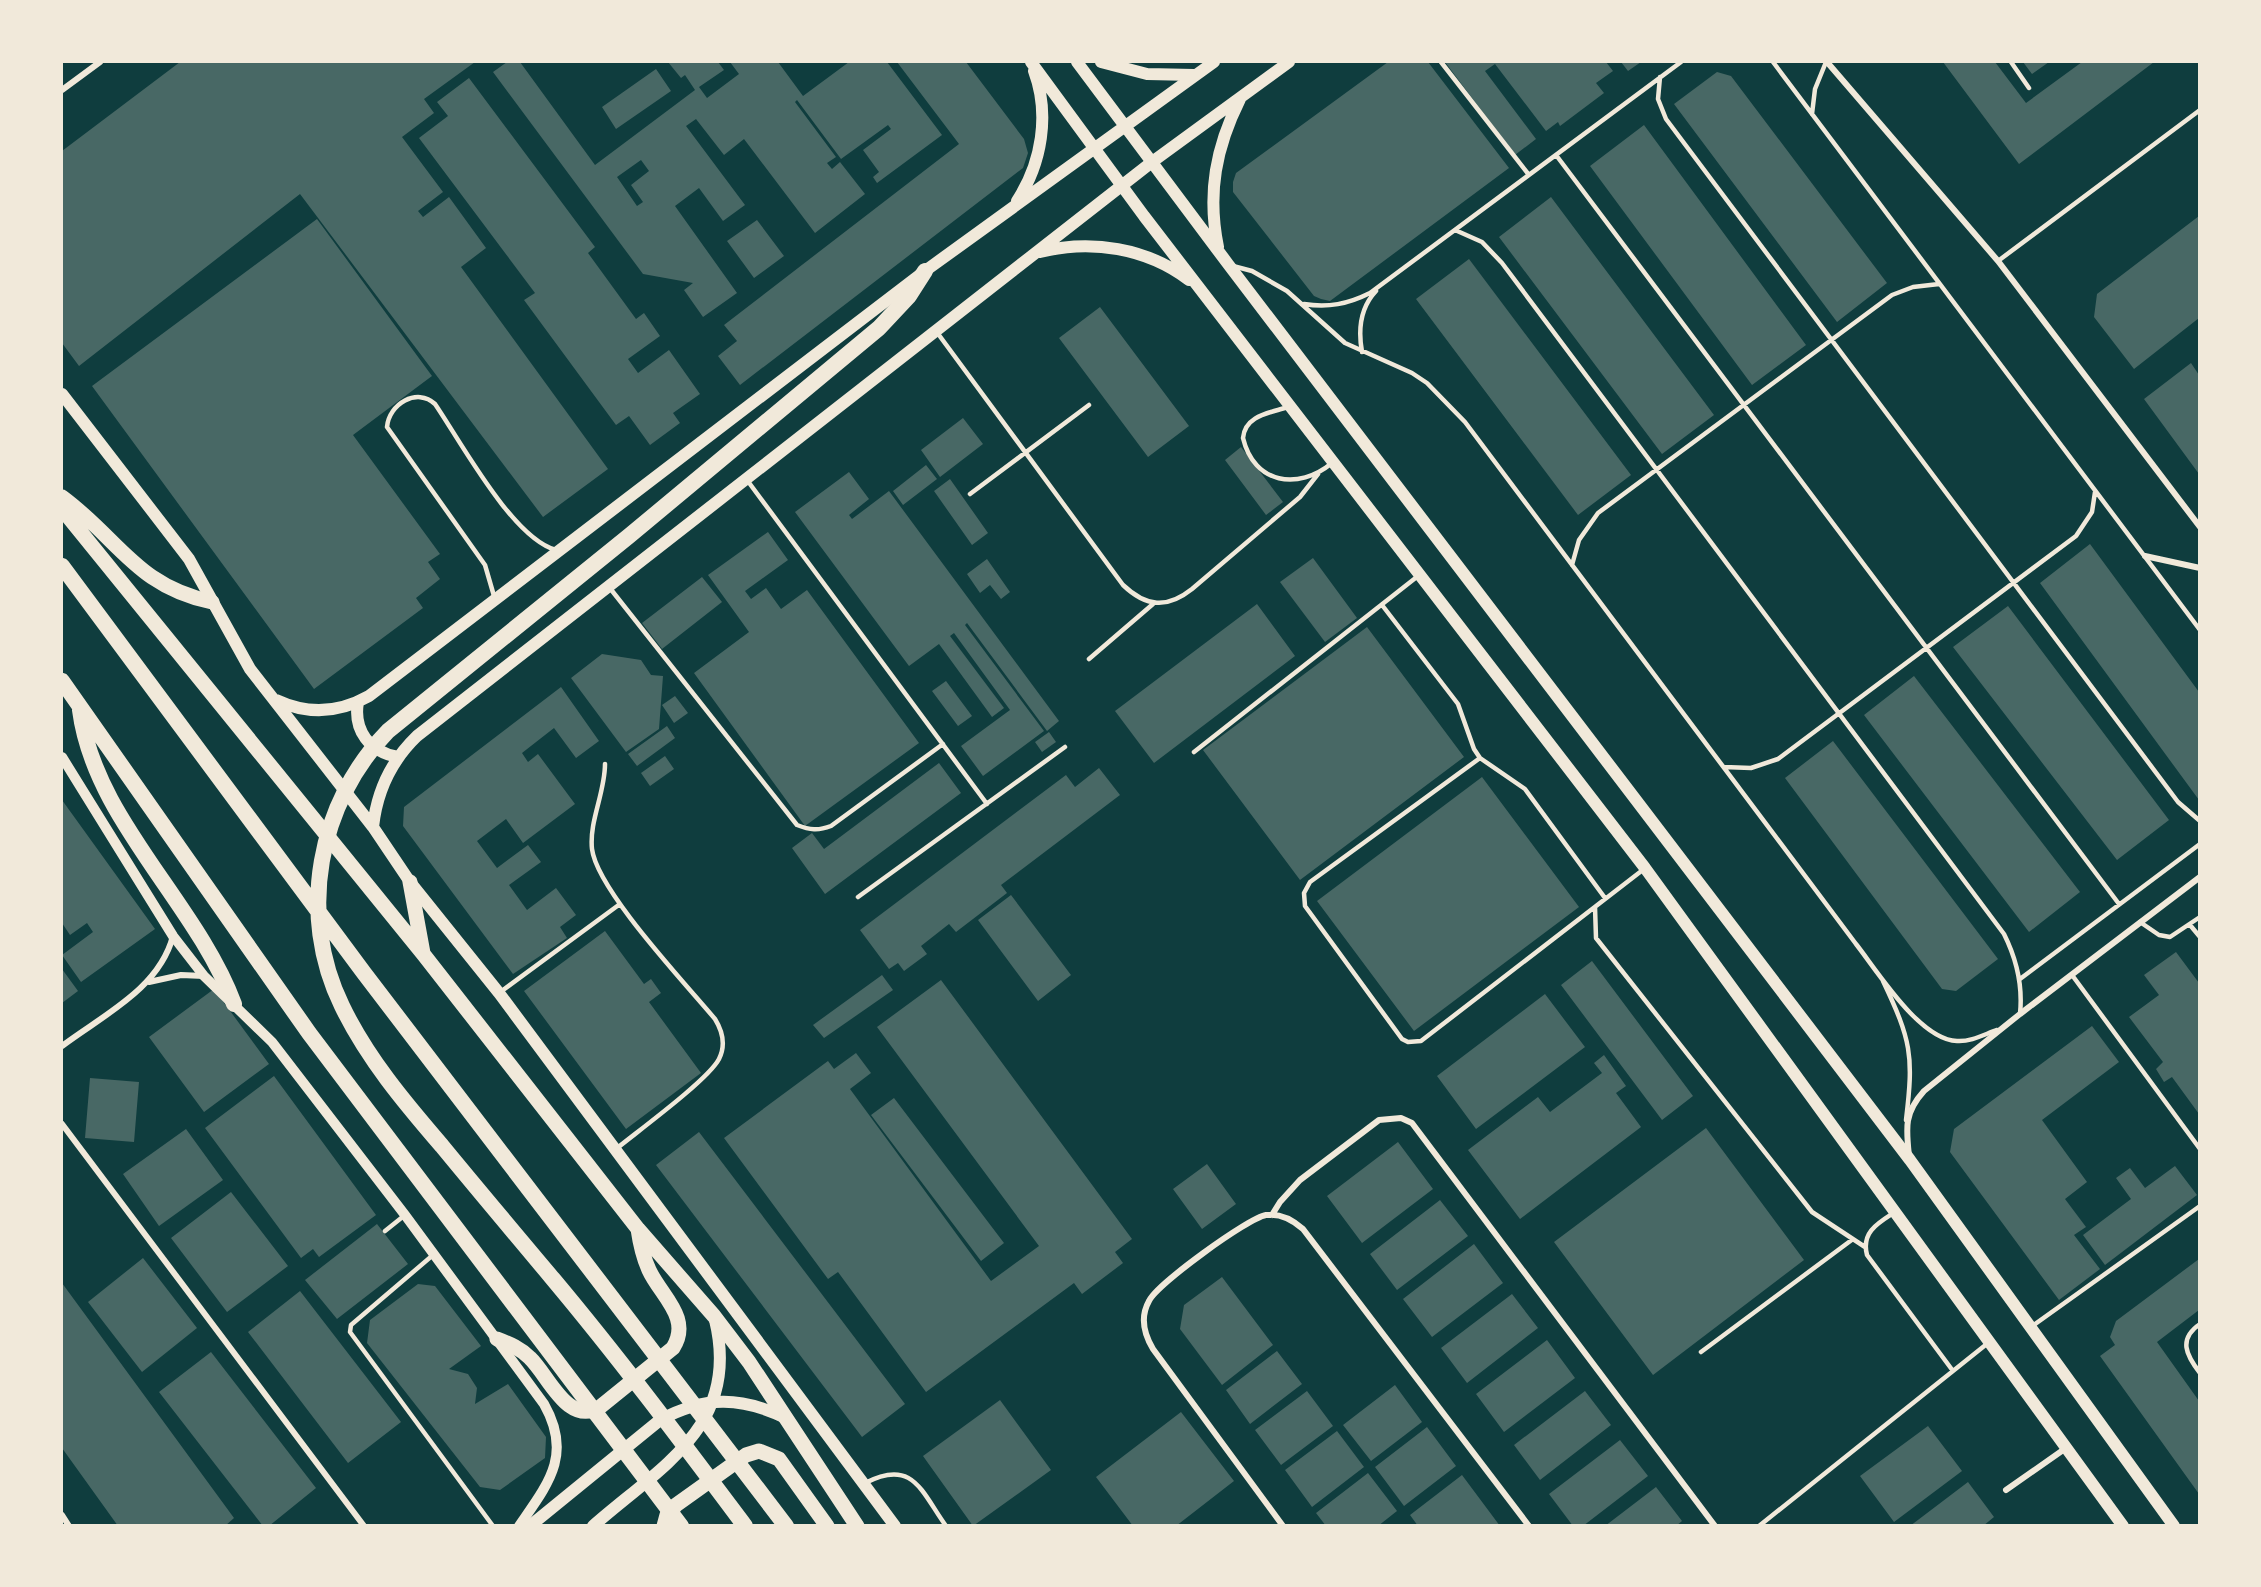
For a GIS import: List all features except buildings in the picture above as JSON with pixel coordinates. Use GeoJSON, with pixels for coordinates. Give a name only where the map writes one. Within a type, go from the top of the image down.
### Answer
{"type":"FeatureCollection","features":[{"type":"Feature","properties":{"kind":"highway"},"geometry":{"type":"LineString","coordinates":[[745,1526],[631,1372],[398,1094],[341,1005],[320,937],[318,886],[325,843],[334,811],[352,776],[376,743],[409,712],[629,536],[879,328],[909,296],[925,271]]}},
{"type":"Feature","properties":{"kind":"highway"},"geometry":{"type":"LineString","coordinates":[[62,566],[364,974],[786,1526]]}},
{"type":"Feature","properties":{"kind":"highway"},"geometry":{"type":"LineString","coordinates":[[62,681],[309,1033],[681,1526]]}},
{"type":"Feature","properties":{"kind":"highway"},"geometry":{"type":"LineString","coordinates":[[80,706],[86,743],[99,778],[211,955],[234,1004]]}},
{"type":"Feature","properties":{"kind":"main road"},"geometry":{"type":"LineString","coordinates":[[1030,62],[1200,288],[1645,868],[2123,1526]]}},
{"type":"Feature","properties":{"kind":"main road"},"geometry":{"type":"LineString","coordinates":[[1012,207],[1029,178],[1042,129],[1040,94],[1030,62]]}},
{"type":"Feature","properties":{"kind":"main road"},"geometry":{"type":"LineString","coordinates":[[1077,62],[1910,1160],[2174,1526]]}},
{"type":"Feature","properties":{"kind":"main road"},"geometry":{"type":"LineString","coordinates":[[1101,62],[1147,74],[1195,75]]}},
{"type":"Feature","properties":{"kind":"main road"},"geometry":{"type":"LineString","coordinates":[[273,698],[301,709],[315,711],[344,708],[358,702],[494,603],[925,271],[1214,62]]}},
{"type":"Feature","properties":{"kind":"main road"},"geometry":{"type":"LineString","coordinates":[[373,827],[378,797],[398,757],[417,736],[1122,185],[1289,62]]}},
{"type":"Feature","properties":{"kind":"main road"},"geometry":{"type":"LineString","coordinates":[[1219,251],[1214,229],[1212,183],[1222,139],[1240,97]]}},
{"type":"Feature","properties":{"kind":"main road"},"geometry":{"type":"LineString","coordinates":[[1036,253],[1074,246],[1113,248],[1168,266],[1200,288]]}},
{"type":"Feature","properties":{"kind":"main road"},"geometry":{"type":"LineString","coordinates":[[62,394],[176,540],[236,647],[273,698],[373,827],[410,882],[499,993],[894,1526]]}},
{"type":"Feature","properties":{"kind":"main road"},"geometry":{"type":"LineString","coordinates":[[62,497],[93,522],[149,577],[179,593],[212,602]]}},
{"type":"Feature","properties":{"kind":"main road"},"geometry":{"type":"LineString","coordinates":[[62,509],[424,956],[638,1229],[714,1316],[787,1418],[857,1526]]}},
{"type":"Feature","properties":{"kind":"main road"},"geometry":{"type":"LineString","coordinates":[[358,702],[357,722],[365,739],[380,752],[398,757]]}},
{"type":"Feature","properties":{"kind":"main road"},"geometry":{"type":"LineString","coordinates":[[410,882],[424,956]]}},
{"type":"Feature","properties":{"kind":"main road"},"geometry":{"type":"LineString","coordinates":[[497,1339],[517,1347],[529,1357],[572,1409],[586,1412],[600,1407],[673,1348],[679,1336],[677,1314],[650,1271],[638,1229]]}},
{"type":"Feature","properties":{"kind":"main road"},"geometry":{"type":"LineString","coordinates":[[593,1526],[685,1448],[703,1425],[713,1401],[720,1368],[718,1333],[714,1316]]}},
{"type":"Feature","properties":{"kind":"main road"},"geometry":{"type":"LineString","coordinates":[[530,1526],[660,1420],[683,1408],[713,1401],[752,1404],[787,1418]]}},
{"type":"Feature","properties":{"kind":"main road"},"geometry":{"type":"LineString","coordinates":[[664,1526],[667,1515],[676,1505],[746,1455],[759,1451],[779,1459],[826,1526]]}},
{"type":"Feature","properties":{"kind":"street"},"geometry":{"type":"LineString","coordinates":[[62,90],[100,62]]}},
{"type":"Feature","properties":{"kind":"street"},"geometry":{"type":"LineString","coordinates":[[1826,62],[1998,261],[2199,526]]}},
{"type":"Feature","properties":{"kind":"street"},"geometry":{"type":"LineString","coordinates":[[2145,556],[2199,568]]}},
{"type":"Feature","properties":{"kind":"street"},"geometry":{"type":"LineString","coordinates":[[62,757],[173,936],[204,976],[272,1042],[405,1215],[544,1404],[556,1433],[558,1447],[553,1474],[519,1526]]}},
{"type":"Feature","properties":{"kind":"street"},"geometry":{"type":"LineString","coordinates":[[1910,1160],[1905,1125],[1917,1098],[1924,1091],[2020,1014],[2199,877]]}},
{"type":"Feature","properties":{"kind":"street"},"geometry":{"type":"LineString","coordinates":[[62,1046],[148,982],[165,961],[173,936]]}},
{"type":"Feature","properties":{"kind":"street"},"geometry":{"type":"LineString","coordinates":[[148,982],[181,975],[204,976]]}},
{"type":"Feature","properties":{"kind":"street"},"geometry":{"type":"LineString","coordinates":[[1272,1215],[1289,1190],[1300,1180],[1379,1120],[1401,1118],[1412,1123],[1715,1526]]}},
{"type":"Feature","properties":{"kind":"street"},"geometry":{"type":"LineString","coordinates":[[62,1124],[364,1526]]}},
{"type":"Feature","properties":{"kind":"street"},"geometry":{"type":"LineString","coordinates":[[1283,1526],[1153,1349],[1144,1326],[1148,1301],[1164,1283],[1248,1222],[1272,1215],[1284,1216],[1304,1229],[1529,1526]]}},
{"type":"Feature","properties":{"kind":"street"},"geometry":{"type":"LineString","coordinates":[[2006,1490],[2067,1447]]}},
{"type":"Feature","properties":{"kind":"street"},"geometry":{"type":"LineString","coordinates":[[62,1515],[69,1526]]}},
{"type":"Feature","properties":{"kind":"lane"},"geometry":{"type":"LineString","coordinates":[[1441,62],[1529,175]]}},
{"type":"Feature","properties":{"kind":"lane"},"geometry":{"type":"LineString","coordinates":[[1303,304],[1331,306],[1364,296],[1681,62]]}},
{"type":"Feature","properties":{"kind":"lane"},"geometry":{"type":"LineString","coordinates":[[1773,62],[2199,630]]}},
{"type":"Feature","properties":{"kind":"lane"},"geometry":{"type":"LineString","coordinates":[[1812,114],[1815,89],[1826,62]]}},
{"type":"Feature","properties":{"kind":"lane"},"geometry":{"type":"LineString","coordinates":[[2011,62],[2030,88]]}},
{"type":"Feature","properties":{"kind":"lane"},"geometry":{"type":"LineString","coordinates":[[1660,77],[1658,99],[1666,119],[2178,802],[2199,821]]}},
{"type":"Feature","properties":{"kind":"lane"},"geometry":{"type":"LineString","coordinates":[[1998,261],[2199,110]]}},
{"type":"Feature","properties":{"kind":"lane"},"geometry":{"type":"LineString","coordinates":[[1556,155],[2119,904]]}},
{"type":"Feature","properties":{"kind":"lane"},"geometry":{"type":"LineString","coordinates":[[1455,230],[1475,238],[1493,251],[2004,934],[2017,965],[2020,979],[2020,1014]]}},
{"type":"Feature","properties":{"kind":"lane"},"geometry":{"type":"LineString","coordinates":[[1228,264],[1270,280],[1303,304],[1331,332],[1362,352],[1412,373],[1441,394],[1465,422],[1879,973],[1923,1026],[1938,1037],[1967,1041],[2003,1028]]}},
{"type":"Feature","properties":{"kind":"lane"},"geometry":{"type":"LineString","coordinates":[[1362,352],[1360,328],[1362,316],[1370,299],[1382,284]]}},
{"type":"Feature","properties":{"kind":"lane"},"geometry":{"type":"LineString","coordinates":[[1572,565],[1578,540],[1591,521],[1656,470],[1892,295],[1913,287],[1939,284]]}},
{"type":"Feature","properties":{"kind":"lane"},"geometry":{"type":"LineString","coordinates":[[936,331],[1123,585],[1132,594],[1153,604]]}},
{"type":"Feature","properties":{"kind":"lane"},"geometry":{"type":"LineString","coordinates":[[494,603],[491,580],[485,565],[387,427],[388,418],[393,411],[410,397],[419,395],[435,404],[513,519],[537,542],[561,551]]}},
{"type":"Feature","properties":{"kind":"lane"},"geometry":{"type":"LineString","coordinates":[[970,494],[1089,405]]}},
{"type":"Feature","properties":{"kind":"lane"},"geometry":{"type":"LineString","coordinates":[[1291,406],[1251,420],[1243,431],[1244,445],[1256,463],[1269,474],[1297,480],[1318,474]]}},
{"type":"Feature","properties":{"kind":"lane"},"geometry":{"type":"LineString","coordinates":[[1089,659],[1153,604],[1174,601],[1192,590],[1300,497],[1318,474],[1334,461]]}},
{"type":"Feature","properties":{"kind":"lane"},"geometry":{"type":"LineString","coordinates":[[747,480],[987,804]]}},
{"type":"Feature","properties":{"kind":"lane"},"geometry":{"type":"LineString","coordinates":[[1724,767],[1751,768],[1778,759],[2082,528],[2092,512],[2095,492]]}},
{"type":"Feature","properties":{"kind":"lane"},"geometry":{"type":"LineString","coordinates":[[1194,752],[1420,574]]}},
{"type":"Feature","properties":{"kind":"lane"},"geometry":{"type":"LineString","coordinates":[[608,586],[797,825],[820,830],[831,826],[943,744]]}},
{"type":"Feature","properties":{"kind":"lane"},"geometry":{"type":"LineString","coordinates":[[1382,605],[1458,704],[1480,758],[1525,789],[1605,898]]}},
{"type":"Feature","properties":{"kind":"lane"},"geometry":{"type":"LineString","coordinates":[[858,897],[1065,747]]}},
{"type":"Feature","properties":{"kind":"lane"},"geometry":{"type":"LineString","coordinates":[[1480,758],[1310,882],[1304,893],[1305,906],[1398,1034],[1408,1042],[1421,1041],[1645,868]]}},
{"type":"Feature","properties":{"kind":"lane"},"geometry":{"type":"LineString","coordinates":[[605,764],[605,779],[594,824],[592,850],[600,875],[620,904],[715,1019],[723,1039],[723,1050],[712,1068],[614,1151]]}},
{"type":"Feature","properties":{"kind":"lane"},"geometry":{"type":"LineString","coordinates":[[2020,979],[2199,844]]}},
{"type":"Feature","properties":{"kind":"lane"},"geometry":{"type":"LineString","coordinates":[[499,993],[620,904]]}},
{"type":"Feature","properties":{"kind":"lane"},"geometry":{"type":"LineString","coordinates":[[1595,907],[1596,938],[1812,1212],[1865,1247]]}},
{"type":"Feature","properties":{"kind":"lane"},"geometry":{"type":"LineString","coordinates":[[2140,922],[2164,937],[2175,936],[2199,917]]}},
{"type":"Feature","properties":{"kind":"lane"},"geometry":{"type":"LineString","coordinates":[[2190,925],[2199,937]]}},
{"type":"Feature","properties":{"kind":"lane"},"geometry":{"type":"LineString","coordinates":[[1879,973],[1908,1039],[1910,1081],[1905,1125]]}},
{"type":"Feature","properties":{"kind":"lane"},"geometry":{"type":"LineString","coordinates":[[2072,975],[2199,1149]]}},
{"type":"Feature","properties":{"kind":"lane"},"geometry":{"type":"LineString","coordinates":[[2031,1328],[2199,1206]]}},
{"type":"Feature","properties":{"kind":"lane"},"geometry":{"type":"LineString","coordinates":[[1896,1211],[1868,1232],[1865,1247],[1867,1255],[1953,1371]]}},
{"type":"Feature","properties":{"kind":"lane"},"geometry":{"type":"LineString","coordinates":[[385,1231],[405,1215]]}},
{"type":"Feature","properties":{"kind":"lane"},"geometry":{"type":"LineString","coordinates":[[1701,1352],[1852,1239]]}},
{"type":"Feature","properties":{"kind":"lane"},"geometry":{"type":"LineString","coordinates":[[433,1255],[351,1325],[350,1332],[493,1526]]}},
{"type":"Feature","properties":{"kind":"lane"},"geometry":{"type":"LineString","coordinates":[[2199,1324],[2188,1335],[2185,1345],[2187,1355],[2199,1373]]}},
{"type":"Feature","properties":{"kind":"lane"},"geometry":{"type":"LineString","coordinates":[[1759,1526],[1990,1342]]}},
{"type":"Feature","properties":{"kind":"lane"},"geometry":{"type":"LineString","coordinates":[[863,1484],[884,1473],[905,1475],[916,1484],[946,1526]]}}]}
